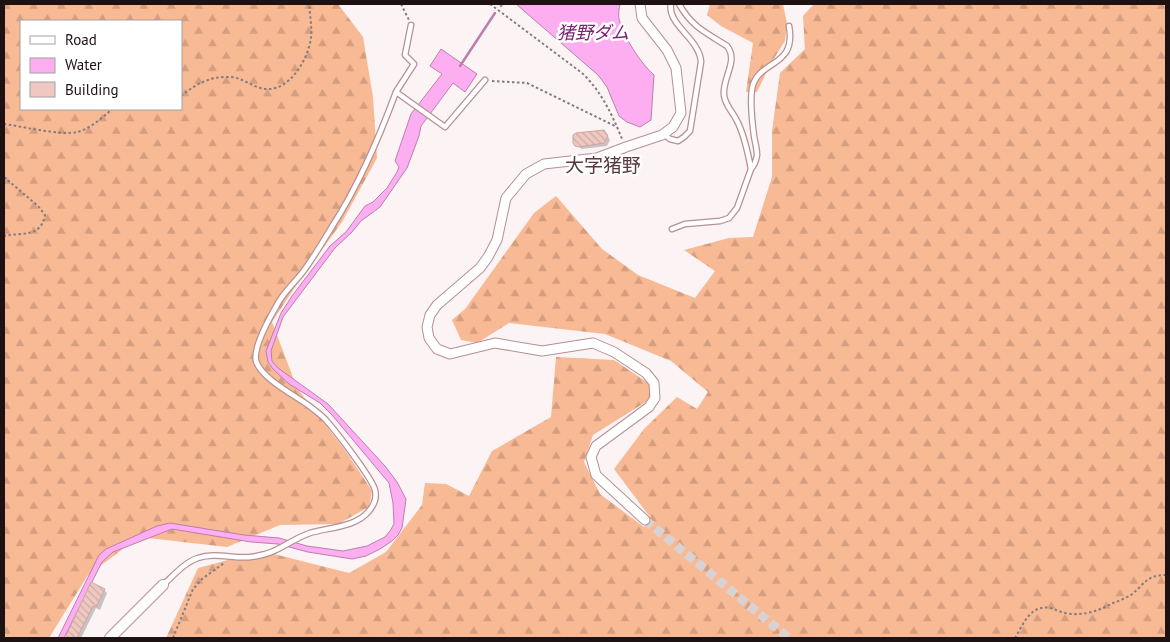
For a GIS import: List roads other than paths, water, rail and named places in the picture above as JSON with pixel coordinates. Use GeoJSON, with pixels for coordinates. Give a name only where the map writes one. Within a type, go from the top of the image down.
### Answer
{"type":"FeatureCollection","features":[{"type":"Feature","properties":{"kind":"street"},"geometry":{"type":"LineString","coordinates":[[640,4],[642,18],[667,50],[676,68],[681,113],[672,127],[664,134],[597,158],[544,164],[526,174],[506,198],[497,240],[488,258],[480,268],[437,304],[430,315],[427,326],[429,338],[437,349],[450,354],[495,343],[542,350],[593,343],[614,352],[646,373],[654,383],[654,398],[649,407],[596,446],[591,457],[596,475],[645,520]]}},
{"type":"Feature","properties":{"kind":"street"},"geometry":{"type":"LineString","coordinates":[[110,638],[162,585]]}},
{"type":"Feature","properties":{"kind":"lane"},"geometry":{"type":"LineString","coordinates":[[664,134],[670,139],[678,141],[684,138],[690,131],[701,62],[701,54],[670,12],[671,4]]}},
{"type":"Feature","properties":{"kind":"lane"},"geometry":{"type":"LineString","coordinates":[[679,4],[694,25],[731,50],[732,58],[724,93],[730,112],[736,120],[748,152],[751,169]]}},
{"type":"Feature","properties":{"kind":"lane"},"geometry":{"type":"LineString","coordinates":[[162,585],[197,558],[207,556],[248,558],[267,555],[310,534],[356,521],[369,512],[376,500],[375,489],[359,464],[325,419],[308,405],[276,384],[256,361],[258,348],[267,323],[282,296],[304,270],[335,223],[364,171],[396,92],[414,64],[405,55],[411,25]]}},
{"type":"Feature","properties":{"kind":"lane"},"geometry":{"type":"LineString","coordinates":[[672,229],[685,224],[729,218],[737,208],[751,169],[755,164],[757,154],[753,122],[753,86],[761,73],[786,53],[790,47],[789,26]]}},
{"type":"Feature","properties":{"kind":"lane"},"geometry":{"type":"LineString","coordinates":[[396,92],[445,128],[484,80]]}},
{"type":"Feature","properties":{"kind":"water","name":"猪野ダム"},"geometry":{"type":"Polygon","coordinates":[[[516,4],[620,4],[619,17],[624,33],[638,57],[654,75],[651,120],[640,127],[627,122],[619,116],[607,87],[598,75],[516,4]]]}},
{"type":"Feature","properties":{"kind":"water"},"geometry":{"type":"Polygon","coordinates":[[[441,49],[477,74],[465,92],[453,83],[421,126],[407,168],[380,207],[361,221],[335,248],[283,317],[271,351],[272,361],[278,368],[328,404],[385,466],[397,482],[406,499],[402,528],[398,535],[380,549],[366,556],[352,559],[308,552],[278,544],[251,542],[172,529],[113,552],[102,562],[64,638],[58,638],[99,555],[106,549],[157,526],[170,523],[244,535],[279,538],[307,546],[343,551],[367,546],[385,537],[390,531],[394,524],[393,503],[389,483],[320,403],[289,384],[273,369],[268,362],[266,351],[281,313],[292,296],[330,246],[346,232],[365,206],[373,202],[387,188],[397,172],[399,167],[395,161],[411,114],[442,74],[430,66],[441,49]]]}},
{"type":"Feature","properties":{"kind":"waterway"},"geometry":{"type":"LineString","coordinates":[[460,66],[495,13]]}},
{"type":"Feature","properties":{"kind":"tunnel"},"geometry":{"type":"LineString","coordinates":[[645,520],[789,638]]}},
{"type":"Feature","properties":{"kind":"district","name":"大字猪野"},"geometry":{"type":"Point","coordinates":[603,165]}}]}
